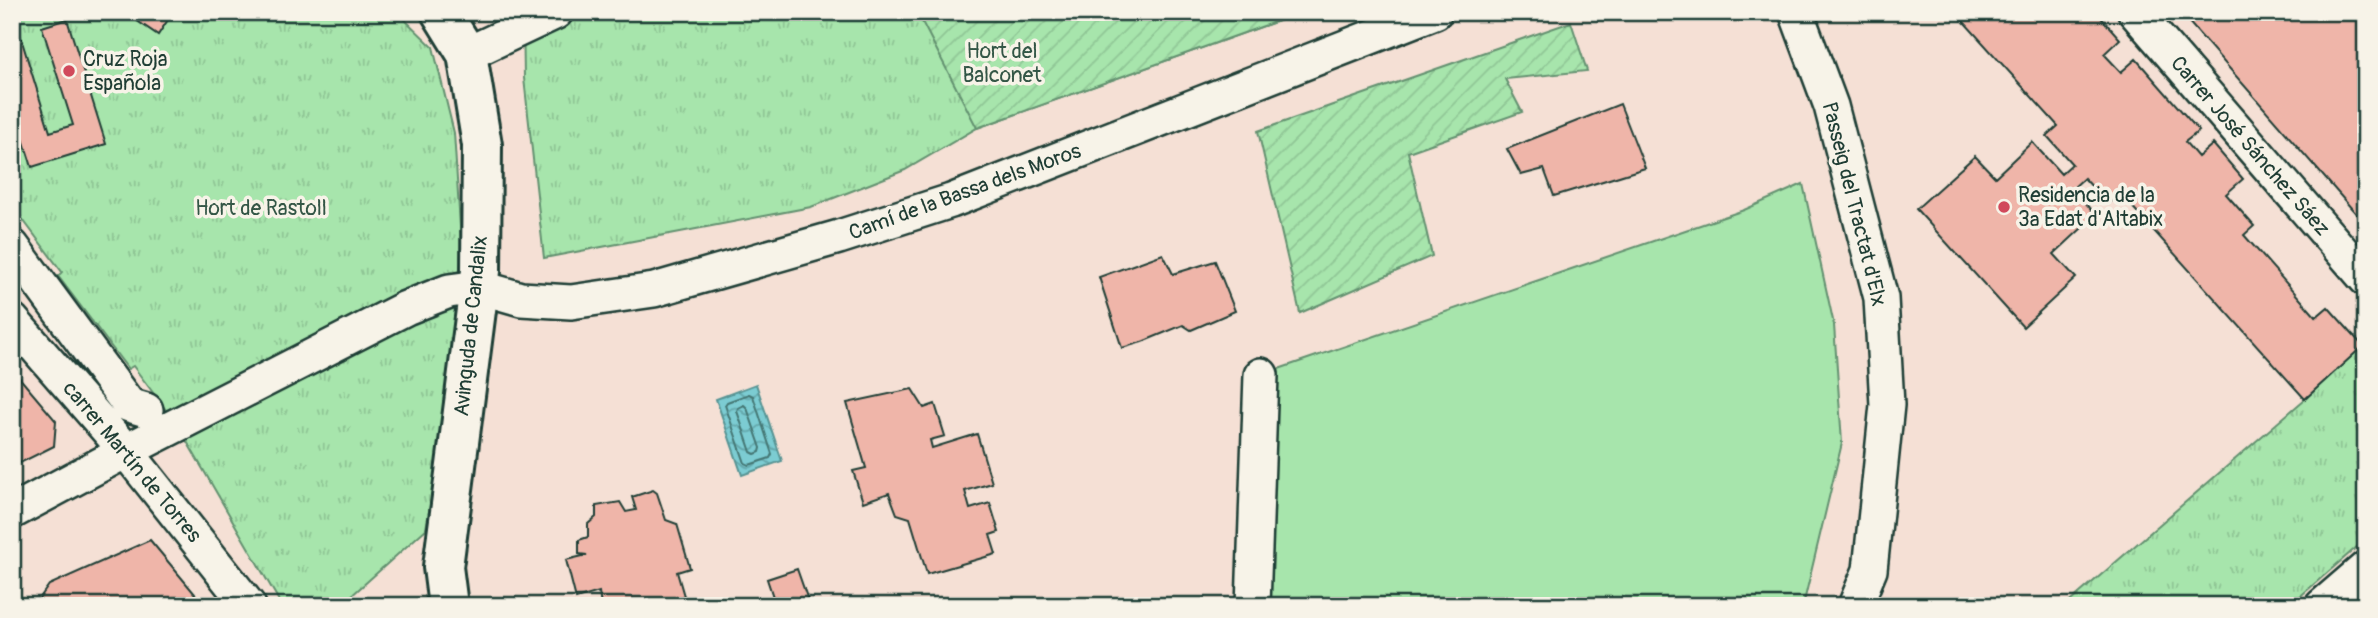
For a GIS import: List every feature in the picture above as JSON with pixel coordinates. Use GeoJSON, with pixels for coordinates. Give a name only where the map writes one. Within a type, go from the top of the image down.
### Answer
{"type":"FeatureCollection","features":[{"type":"Feature","properties":{"kind":"main road","name":"Avinguda de Candalix"},"geometry":{"type":"LineString","coordinates":[[441,12],[467,54],[482,145],[481,271],[443,568],[448,606]]}},
{"type":"Feature","properties":{"kind":"street"},"geometry":{"type":"LineString","coordinates":[[467,54],[556,12]]}},
{"type":"Feature","properties":{"kind":"street","name":"Camí de la Bassa dels Moros"},"geometry":{"type":"LineString","coordinates":[[479,287],[521,299],[571,302],[654,290],[839,237],[951,201],[1435,12]]}},
{"type":"Feature","properties":{"kind":"street","name":"Carrer José Sánchez Sáez"},"geometry":{"type":"LineString","coordinates":[[2135,12],[2366,279]]}},
{"type":"Feature","properties":{"kind":"street","name":"Passeig del Tractat d'Elx"},"geometry":{"type":"LineString","coordinates":[[1796,13],[1831,106],[1881,298],[1887,405],[1870,570],[1855,606]]}},
{"type":"Feature","properties":{"kind":"street"},"geometry":{"type":"LineString","coordinates":[[12,246],[129,405],[145,410]]}},
{"type":"Feature","properties":{"kind":"street"},"geometry":{"type":"LineString","coordinates":[[12,512],[406,308],[449,292],[479,287]]}},
{"type":"Feature","properties":{"kind":"street","name":"carrer Martín de Torres"},"geometry":{"type":"LineString","coordinates":[[12,320],[126,451],[249,606]]}},
{"type":"Feature","properties":{"kind":"street"},"geometry":{"type":"LineString","coordinates":[[1253,606],[1261,375]]}},
{"type":"Feature","properties":{"kind":"street"},"geometry":{"type":"LineString","coordinates":[[2322,606],[2366,568]]}},
{"type":"Feature","properties":{"kind":"green space","name":"Hort de Rastoll"},"geometry":{"type":"Polygon","coordinates":[[[12,12],[397,12],[433,47],[454,133],[465,304],[426,529],[340,606],[282,606],[178,426],[133,366],[128,369],[58,276],[62,272],[12,205],[12,12]]]}},
{"type":"Feature","properties":{"kind":"green space"},"geometry":{"type":"Polygon","coordinates":[[[523,12],[1303,12],[977,128],[905,170],[811,207],[544,258],[524,78],[523,12]]]}},
{"type":"Feature","properties":{"kind":"green space","name":"Hort del Balconet"},"geometry":{"type":"Polygon","coordinates":[[[917,12],[1303,12],[977,128],[917,12]]]}},
{"type":"Feature","properties":{"kind":"green space"},"geometry":{"type":"Polygon","coordinates":[[[1571,22],[1587,71],[1505,79],[1522,112],[1408,152],[1432,256],[1300,313],[1258,131],[1571,22]]]}},
{"type":"Feature","properties":{"kind":"green space"},"geometry":{"type":"Polygon","coordinates":[[[1803,184],[1834,325],[1842,443],[1803,606],[1253,606],[1261,375],[1744,210],[1803,184]]]}},
{"type":"Feature","properties":{"kind":"green space"},"geometry":{"type":"Polygon","coordinates":[[[2366,343],[2366,539],[2289,606],[2065,606],[2305,399],[2366,343]]]}},
{"type":"Feature","properties":{"kind":"water"},"geometry":{"type":"Polygon","coordinates":[[[756,384],[782,461],[742,475],[716,399],[756,384]]]}},
{"type":"Feature","properties":{"kind":"building"},"geometry":{"type":"Polygon","coordinates":[[[124,12],[173,12],[158,35],[124,12]]]}},
{"type":"Feature","properties":{"kind":"building","name":"Residencia de la 3ª Edat d'Altabix"},"geometry":{"type":"Polygon","coordinates":[[[1955,12],[2075,12],[2080,18],[2087,12],[2096,12],[2120,39],[2104,54],[2121,72],[2136,59],[2199,131],[2185,142],[2198,157],[2213,144],[2243,179],[2226,194],[2254,226],[2244,235],[2316,317],[2328,307],[2363,346],[2305,399],[2120,193],[2108,204],[2084,178],[2073,188],[2096,215],[2054,254],[2076,278],[2023,327],[1916,209],[1975,156],[1995,177],[2032,142],[2061,174],[2072,164],[2047,136],[2058,126],[1955,12]]]}},
{"type":"Feature","properties":{"kind":"building"},"geometry":{"type":"Polygon","coordinates":[[[2180,12],[2366,12],[2366,225],[2180,12]]]}},
{"type":"Feature","properties":{"kind":"building","name":"Cruz Roja Española"},"geometry":{"type":"Polygon","coordinates":[[[67,19],[106,144],[32,167],[12,104],[12,37],[20,35],[50,132],[73,125],[42,27],[67,19]]]}},
{"type":"Feature","properties":{"kind":"building"},"geometry":{"type":"Polygon","coordinates":[[[1620,104],[1645,168],[1554,196],[1544,169],[1521,175],[1507,149],[1620,104]]]}},
{"type":"Feature","properties":{"kind":"building"},"geometry":{"type":"Polygon","coordinates":[[[1163,254],[1173,274],[1215,261],[1235,311],[1191,330],[1183,325],[1122,348],[1099,277],[1163,254]]]}},
{"type":"Feature","properties":{"kind":"building"},"geometry":{"type":"Polygon","coordinates":[[[12,369],[56,421],[54,446],[12,467],[12,369]]]}},
{"type":"Feature","properties":{"kind":"building"},"geometry":{"type":"Polygon","coordinates":[[[912,389],[924,408],[935,404],[945,436],[930,440],[932,448],[977,434],[992,483],[965,491],[970,509],[990,503],[999,532],[990,535],[996,554],[927,574],[910,518],[897,514],[889,493],[863,502],[853,471],[866,468],[847,403],[912,389]]]}},
{"type":"Feature","properties":{"kind":"building"},"geometry":{"type":"Polygon","coordinates":[[[653,490],[657,493],[666,520],[677,524],[690,568],[677,572],[686,603],[700,599],[702,606],[601,606],[599,592],[576,599],[566,560],[587,555],[579,554],[579,540],[588,537],[588,524],[596,517],[596,506],[620,502],[626,512],[636,510],[632,497],[653,490]]]}},
{"type":"Feature","properties":{"kind":"building"},"geometry":{"type":"Polygon","coordinates":[[[150,540],[205,606],[34,606],[49,585],[150,540]]]}},
{"type":"Feature","properties":{"kind":"building"},"geometry":{"type":"Polygon","coordinates":[[[797,569],[810,606],[776,606],[767,579],[797,569]]]}},
{"type":"Feature","properties":{"kind":"place","name":"Cruz Roja Española"},"geometry":{"type":"Point","coordinates":[69,71]}},
{"type":"Feature","properties":{"kind":"place","name":"Residencia de la 3ª Edat d'Altabix"},"geometry":{"type":"Point","coordinates":[2004,207]}}]}
